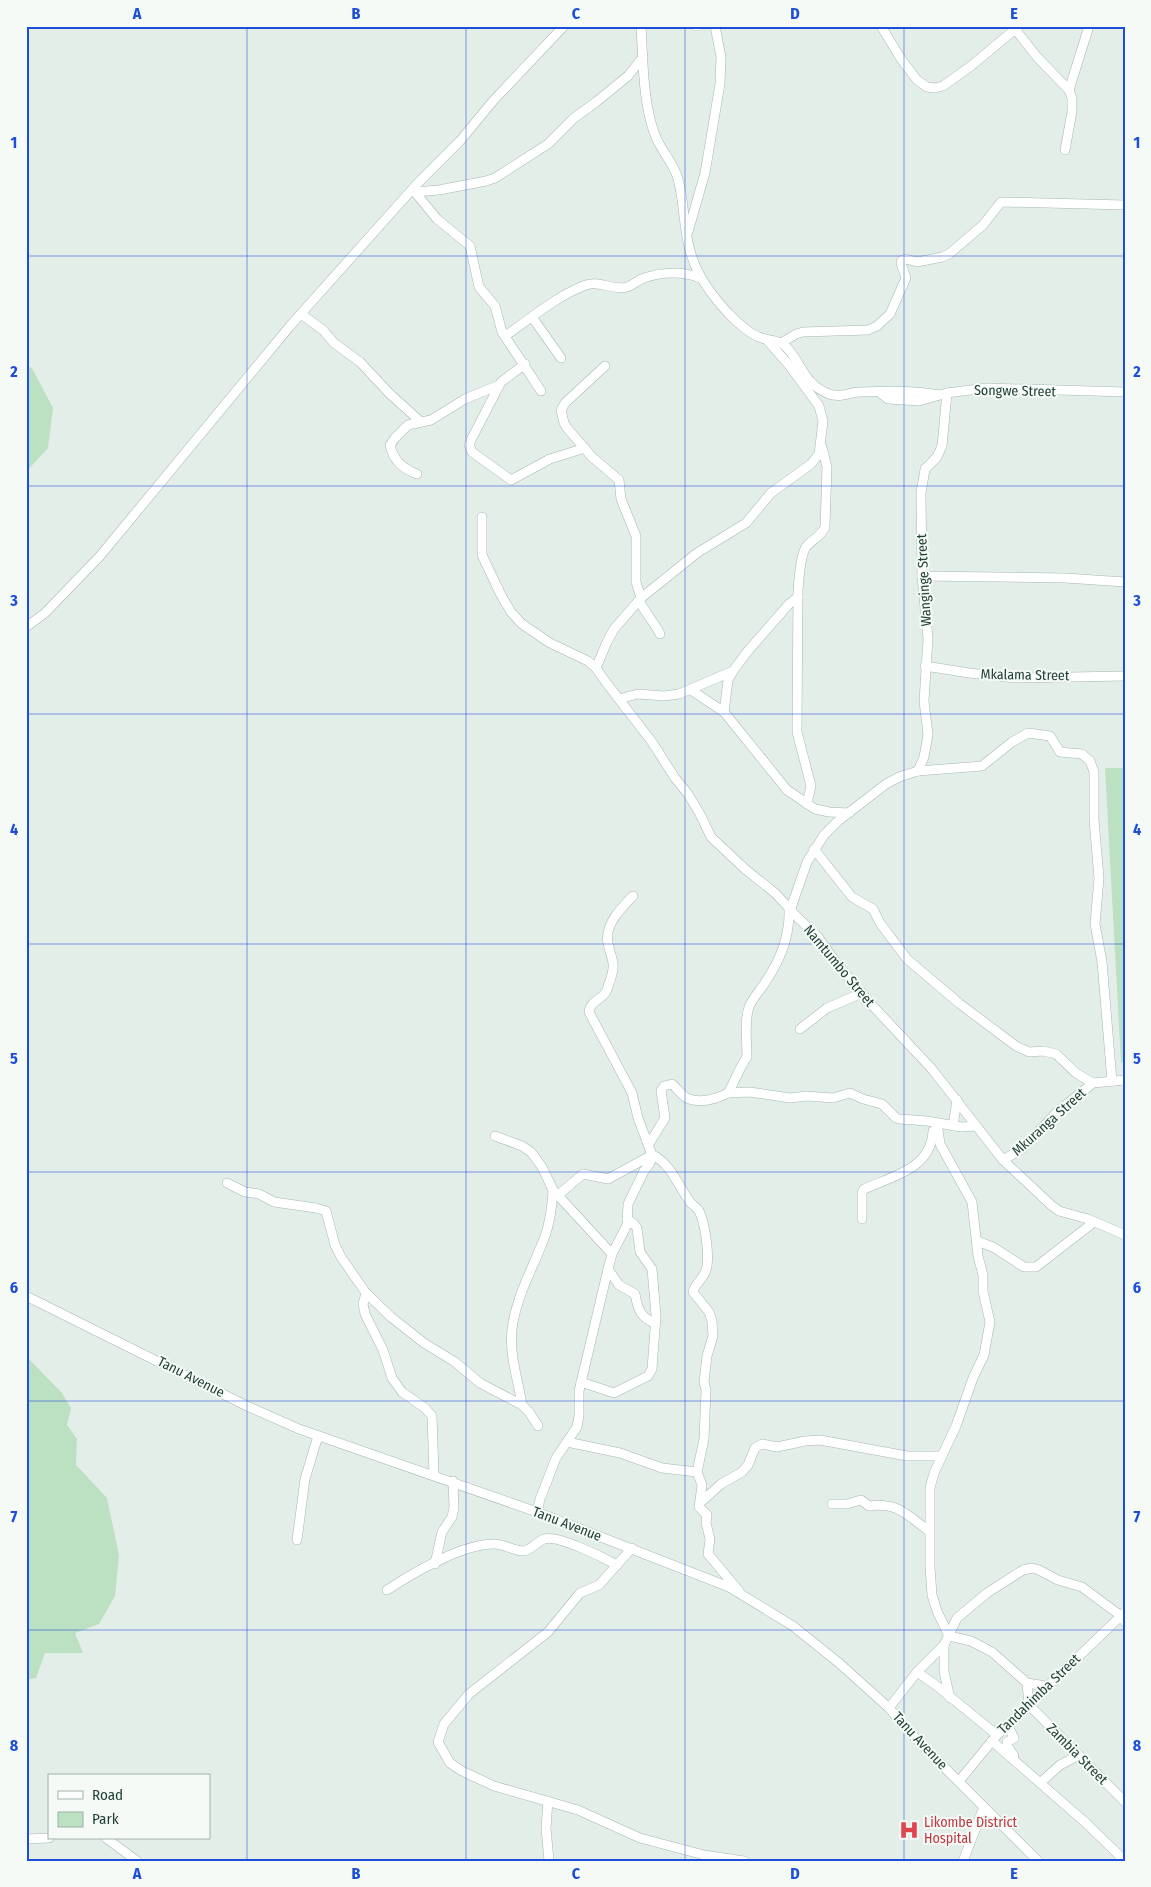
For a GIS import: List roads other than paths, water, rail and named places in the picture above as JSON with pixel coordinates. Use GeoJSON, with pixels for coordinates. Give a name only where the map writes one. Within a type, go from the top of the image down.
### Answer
{"type":"FeatureCollection","features":[{"type":"Feature","properties":{"kind":"street"},"geometry":{"type":"LineString","coordinates":[[26,627],[45,613],[100,556],[226,401],[301,314],[460,141],[493,101],[564,26]]}},
{"type":"Feature","properties":{"kind":"street"},"geometry":{"type":"LineString","coordinates":[[641,26],[648,110],[660,146],[677,174],[691,256],[700,278],[730,314],[751,332],[766,339],[781,343],[800,333],[868,330],[881,324],[890,314],[906,278],[902,260],[906,259],[917,262],[949,254],[983,225],[1001,202],[1125,205]]}},
{"type":"Feature","properties":{"kind":"street"},"geometry":{"type":"LineString","coordinates":[[687,234],[705,173],[720,84],[721,57],[715,26]]}},
{"type":"Feature","properties":{"kind":"street"},"geometry":{"type":"LineString","coordinates":[[881,26],[901,59],[917,80],[927,87],[935,88],[943,86],[971,66],[1017,28],[1037,56],[1068,90],[1072,98],[1072,112],[1065,150]]}},
{"type":"Feature","properties":{"kind":"street"},"geometry":{"type":"LineString","coordinates":[[1068,90],[1089,26]]}},
{"type":"Feature","properties":{"kind":"street"},"geometry":{"type":"LineString","coordinates":[[414,190],[439,190],[486,182],[495,178],[548,144],[574,118],[628,76],[643,57]]}},
{"type":"Feature","properties":{"kind":"street"},"geometry":{"type":"LineString","coordinates":[[414,190],[437,219],[470,246],[479,286],[497,310],[500,327],[541,391]]}},
{"type":"Feature","properties":{"kind":"street"},"geometry":{"type":"LineString","coordinates":[[505,336],[558,300],[586,285],[595,283],[626,288],[644,278],[669,274],[690,274],[700,278]]}},
{"type":"Feature","properties":{"kind":"street"},"geometry":{"type":"LineString","coordinates":[[301,314],[323,330],[334,343],[360,362],[390,394],[421,422]]}},
{"type":"Feature","properties":{"kind":"street"},"geometry":{"type":"LineString","coordinates":[[532,318],[560,358]]}},
{"type":"Feature","properties":{"kind":"street"},"geometry":{"type":"LineString","coordinates":[[482,517],[482,555],[512,612],[522,624],[550,643],[588,661],[596,668],[614,629],[640,599],[698,553],[746,522],[771,493],[811,464],[819,454],[823,421],[819,406],[789,364],[766,339]]}},
{"type":"Feature","properties":{"kind":"street","name":"Songwe Street"},"geometry":{"type":"LineString","coordinates":[[781,343],[793,355],[804,374],[823,391],[836,396],[857,392],[878,392],[888,399],[925,400],[943,394],[986,388],[1125,392]]}},
{"type":"Feature","properties":{"kind":"street"},"geometry":{"type":"LineString","coordinates":[[525,364],[506,377],[499,385],[469,444],[472,452],[509,480],[513,480],[550,459],[585,448]]}},
{"type":"Feature","properties":{"kind":"street"},"geometry":{"type":"LineString","coordinates":[[605,366],[562,406],[564,423],[596,460],[619,480],[621,499],[636,536],[636,582],[640,599],[645,612],[655,624],[660,634]]}},
{"type":"Feature","properties":{"kind":"street"},"geometry":{"type":"LineString","coordinates":[[417,474],[399,464],[394,456],[390,445],[395,438],[408,425],[431,420],[465,400],[499,385]]}},
{"type":"Feature","properties":{"kind":"street","name":"Wanginge Street"},"geometry":{"type":"LineString","coordinates":[[918,771],[924,757],[928,735],[924,701],[928,639],[922,576],[921,493],[925,469],[937,457],[942,446],[943,394]]}},
{"type":"Feature","properties":{"kind":"street"},"geometry":{"type":"LineString","coordinates":[[807,804],[811,786],[797,732],[798,597],[799,578],[805,550],[807,546],[823,533],[825,527],[827,467],[821,443]]}},
{"type":"Feature","properties":{"kind":"street"},"geometry":{"type":"LineString","coordinates":[[922,576],[1065,578],[1125,582]]}},
{"type":"Feature","properties":{"kind":"street"},"geometry":{"type":"LineString","coordinates":[[724,712],[728,680],[733,671],[746,652],[789,604],[798,597]]}},
{"type":"Feature","properties":{"kind":"street","name":"Mkalama Street"},"geometry":{"type":"LineString","coordinates":[[925,666],[1016,678],[1125,676]]}},
{"type":"Feature","properties":{"kind":"street","name":"Namtumbo Street"},"geometry":{"type":"LineString","coordinates":[[596,668],[652,742],[675,778],[688,794],[711,837],[745,869],[774,892],[818,936],[837,964],[931,1068],[1003,1160],[1051,1205],[1060,1211],[1094,1222],[1125,1236]]}},
{"type":"Feature","properties":{"kind":"street"},"geometry":{"type":"LineString","coordinates":[[619,699],[638,694],[664,696],[679,694],[733,671]]}},
{"type":"Feature","properties":{"kind":"street"},"geometry":{"type":"LineString","coordinates":[[691,690],[724,712],[787,790],[815,809],[849,813]]}},
{"type":"Feature","properties":{"kind":"street"},"geometry":{"type":"LineString","coordinates":[[728,1093],[740,1067],[747,1057],[746,1031],[750,1004],[767,981],[786,945],[790,910],[802,875],[814,849],[824,835],[886,784],[899,777],[918,771],[982,766],[1018,738],[1028,734],[1048,736],[1053,740],[1060,752],[1082,754],[1090,761],[1094,772],[1094,820],[1099,878],[1095,924],[1101,952],[1112,1081]]}},
{"type":"Feature","properties":{"kind":"street"},"geometry":{"type":"LineString","coordinates":[[814,849],[852,897],[873,909],[880,923],[907,959],[960,1004],[1016,1046],[1028,1052],[1056,1054],[1076,1073],[1093,1083]]}},
{"type":"Feature","properties":{"kind":"street"},"geometry":{"type":"LineString","coordinates":[[538,1512],[540,1499],[556,1458],[577,1427],[579,1416],[578,1396],[612,1254],[626,1225],[628,1204],[644,1171],[650,1163],[652,1155],[638,1118],[632,1093],[589,1012],[591,1004],[606,992],[614,968],[608,935],[617,914],[633,896]]}},
{"type":"Feature","properties":{"kind":"street"},"geometry":{"type":"LineString","coordinates":[[800,1029],[827,1008],[862,993]]}},
{"type":"Feature","properties":{"kind":"street","name":"Mkuranga Street"},"geometry":{"type":"LineString","coordinates":[[1003,1160],[1022,1149],[1056,1113],[1093,1083],[1125,1080]]}},
{"type":"Feature","properties":{"kind":"street"},"geometry":{"type":"LineString","coordinates":[[649,1144],[665,1118],[661,1091],[664,1086],[672,1084],[687,1098],[698,1101],[728,1093],[750,1092],[790,1098],[807,1096],[828,1098],[853,1094],[882,1104],[900,1120],[953,1126],[976,1126]]}},
{"type":"Feature","properties":{"kind":"street"},"geometry":{"type":"LineString","coordinates":[[953,1126],[957,1100]]}},
{"type":"Feature","properties":{"kind":"street"},"geometry":{"type":"LineString","coordinates":[[862,1219],[862,1193],[864,1189],[899,1176],[921,1159],[928,1152],[933,1142],[935,1123]]}},
{"type":"Feature","properties":{"kind":"street"},"geometry":{"type":"LineString","coordinates":[[935,1123],[940,1144],[972,1202],[978,1256],[983,1275],[983,1290],[990,1316],[984,1354],[930,1488],[929,1531],[932,1595],[937,1611],[950,1636],[971,1642],[992,1652],[1028,1683],[1046,1686]]}},
{"type":"Feature","properties":{"kind":"street"},"geometry":{"type":"LineString","coordinates":[[495,1136],[522,1146],[531,1152],[542,1167],[556,1193],[612,1254]]}},
{"type":"Feature","properties":{"kind":"street"},"geometry":{"type":"LineString","coordinates":[[522,1405],[519,1386],[513,1368],[512,1329],[524,1283],[548,1228],[556,1193],[583,1174],[608,1179],[652,1155]]}},
{"type":"Feature","properties":{"kind":"street"},"geometry":{"type":"LineString","coordinates":[[652,1155],[663,1161],[688,1200],[700,1210],[703,1224],[707,1266],[702,1280],[694,1287],[693,1292],[709,1312],[714,1336],[707,1356],[704,1382],[706,1390],[704,1439],[697,1472],[701,1481],[700,1508],[707,1515],[706,1523],[710,1536],[708,1554],[742,1595]]}},
{"type":"Feature","properties":{"kind":"street"},"geometry":{"type":"LineString","coordinates":[[227,1184],[245,1192],[259,1194],[274,1202],[326,1211],[335,1245],[341,1258],[366,1293],[424,1343],[455,1362],[480,1383],[522,1405],[538,1426]]}},
{"type":"Feature","properties":{"kind":"street"},"geometry":{"type":"LineString","coordinates":[[581,1382],[614,1393],[648,1376],[653,1365],[656,1324],[652,1269],[640,1252],[637,1228],[627,1219]]}},
{"type":"Feature","properties":{"kind":"street"},"geometry":{"type":"LineString","coordinates":[[977,1241],[993,1247],[1024,1267],[1036,1267],[1094,1222]]}},
{"type":"Feature","properties":{"kind":"street"},"geometry":{"type":"LineString","coordinates":[[608,1269],[619,1285],[635,1294],[638,1311],[645,1318],[656,1324]]}},
{"type":"Feature","properties":{"kind":"street"},"geometry":{"type":"LineString","coordinates":[[366,1293],[365,1314],[383,1350],[392,1378],[402,1392],[425,1408],[432,1416],[434,1475]]}},
{"type":"Feature","properties":{"kind":"street","name":"Tanu Avenue"},"geometry":{"type":"LineString","coordinates":[[26,1296],[246,1406],[318,1436],[453,1481],[538,1512],[730,1587],[793,1626],[839,1663],[889,1708],[919,1742],[1038,1861]]}},
{"type":"Feature","properties":{"kind":"street"},"geometry":{"type":"LineString","coordinates":[[297,1540],[298,1519],[305,1479],[318,1436]]}},
{"type":"Feature","properties":{"kind":"street"},"geometry":{"type":"LineString","coordinates":[[701,1502],[721,1484],[742,1472],[748,1465],[755,1448],[762,1444],[777,1447],[804,1441],[820,1440],[896,1455],[942,1456]]}},
{"type":"Feature","properties":{"kind":"street"},"geometry":{"type":"LineString","coordinates":[[567,1442],[620,1453],[662,1468],[697,1472]]}},
{"type":"Feature","properties":{"kind":"street"},"geometry":{"type":"LineString","coordinates":[[434,1564],[442,1532],[452,1517],[454,1508],[453,1481]]}},
{"type":"Feature","properties":{"kind":"street"},"geometry":{"type":"LineString","coordinates":[[832,1504],[847,1504],[861,1500],[869,1506],[894,1506],[906,1512],[929,1531]]}},
{"type":"Feature","properties":{"kind":"street"},"geometry":{"type":"LineString","coordinates":[[387,1590],[434,1564],[479,1545],[496,1544],[524,1551],[539,1541],[550,1538],[572,1544],[617,1565]]}},
{"type":"Feature","properties":{"kind":"street"},"geometry":{"type":"LineString","coordinates":[[632,1548],[599,1585],[580,1593],[548,1632],[469,1694],[444,1724],[438,1742],[450,1763],[462,1771],[494,1786],[578,1810],[640,1838],[704,1856],[744,1861]]}},
{"type":"Feature","properties":{"kind":"street"},"geometry":{"type":"LineString","coordinates":[[889,1708],[917,1672],[944,1644],[950,1636],[957,1618],[974,1602],[1016,1573],[1032,1568],[1082,1588],[1123,1617]]}},
{"type":"Feature","properties":{"kind":"street","name":"Tandahimba Street"},"geometry":{"type":"LineString","coordinates":[[959,1781],[994,1738],[1046,1686],[1123,1617]]}},
{"type":"Feature","properties":{"kind":"street"},"geometry":{"type":"LineString","coordinates":[[944,1644],[944,1672],[950,1698]]}},
{"type":"Feature","properties":{"kind":"street"},"geometry":{"type":"LineString","coordinates":[[917,1672],[937,1686],[1125,1860]]}},
{"type":"Feature","properties":{"kind":"street"},"geometry":{"type":"LineString","coordinates":[[1028,1683],[1029,1705]]}},
{"type":"Feature","properties":{"kind":"street","name":"Zambia Street"},"geometry":{"type":"LineString","coordinates":[[1029,1705],[1125,1802]]}},
{"type":"Feature","properties":{"kind":"street"},"geometry":{"type":"LineString","coordinates":[[1008,1726],[1014,1738],[1007,1742],[1008,1747],[1019,1763]]}},
{"type":"Feature","properties":{"kind":"street"},"geometry":{"type":"LineString","coordinates":[[1040,1783],[1060,1765],[1079,1756]]}},
{"type":"Feature","properties":{"kind":"street"},"geometry":{"type":"LineString","coordinates":[[548,1801],[546,1828],[549,1861]]}},
{"type":"Feature","properties":{"kind":"street"},"geometry":{"type":"LineString","coordinates":[[963,1861],[984,1807]]}},
{"type":"Feature","properties":{"kind":"street"},"geometry":{"type":"LineString","coordinates":[[26,1839],[48,1838]]}},
{"type":"Feature","properties":{"kind":"street"},"geometry":{"type":"LineString","coordinates":[[109,1840],[137,1861]]}},
{"type":"Feature","properties":{"kind":"place","name":"Likombe District Hospital"},"geometry":{"type":"Point","coordinates":[909,1830]}}]}
